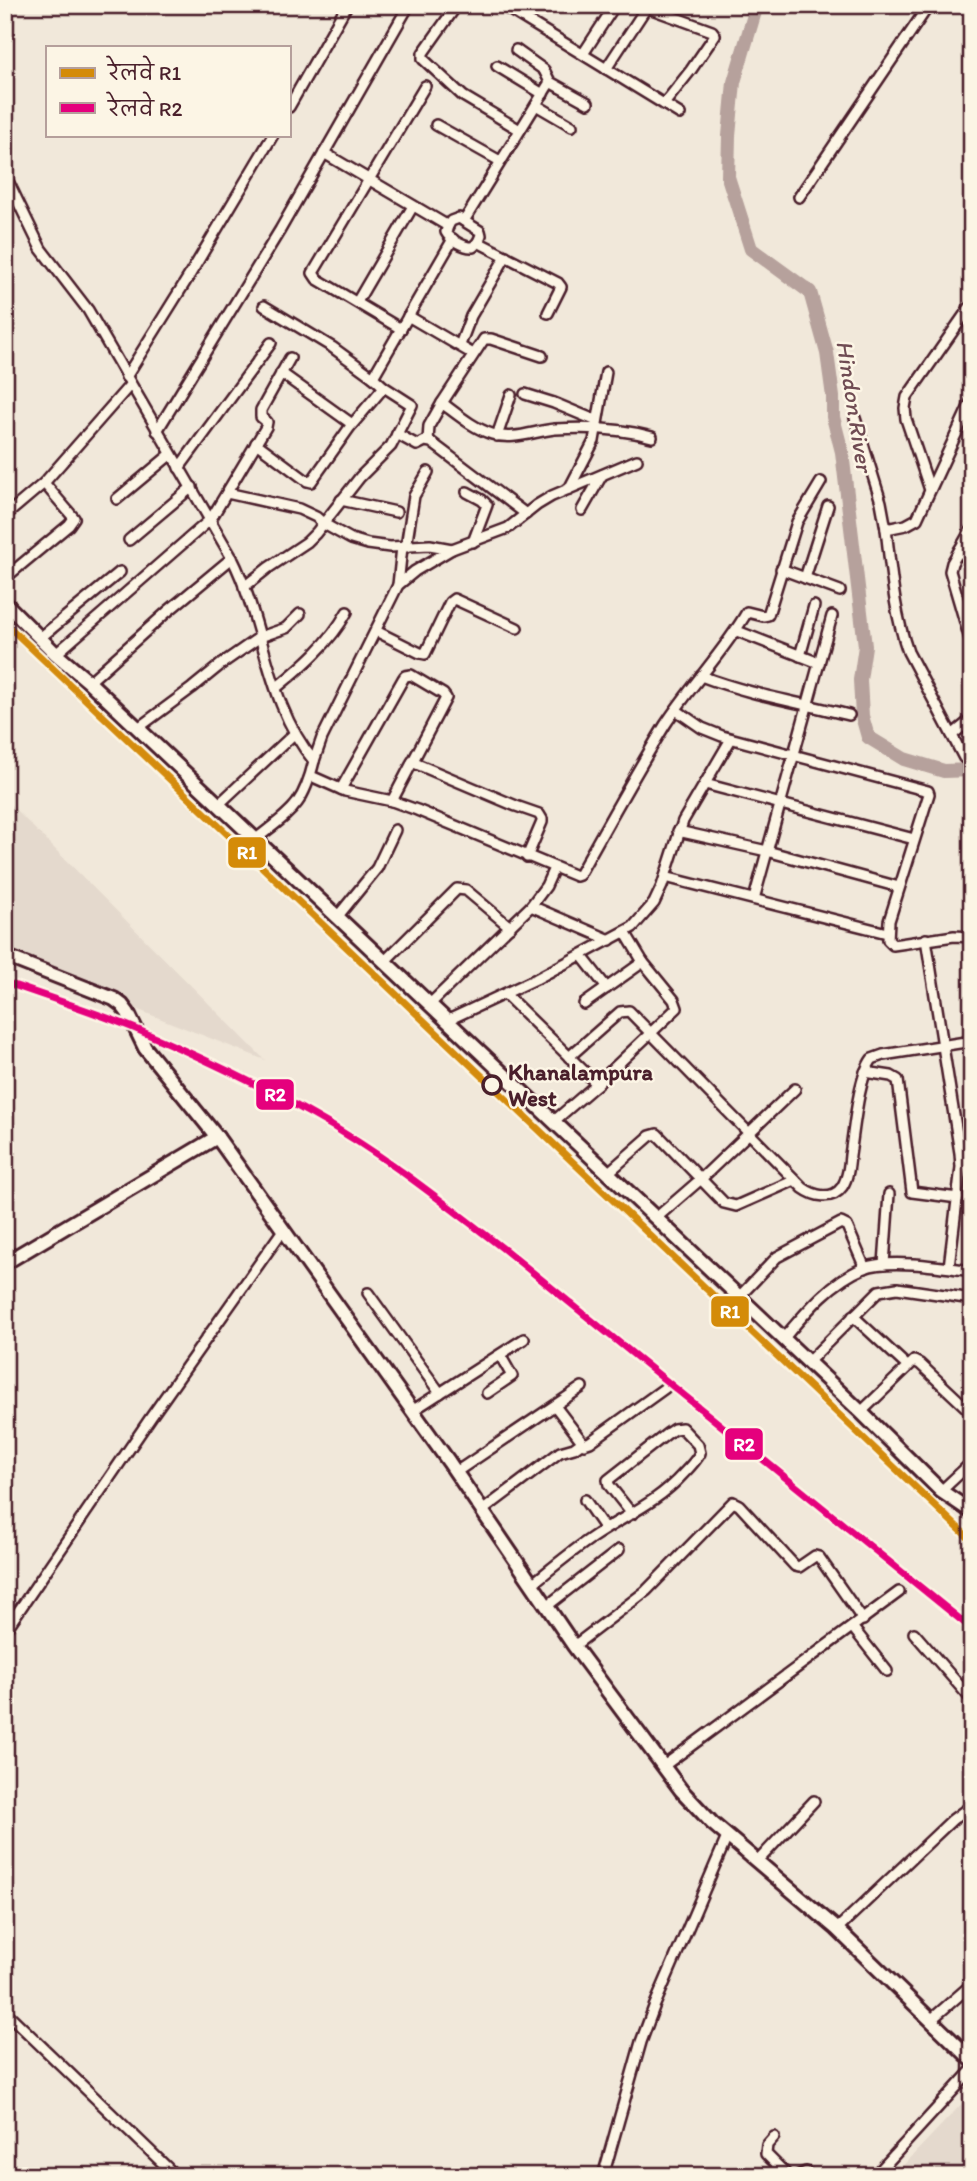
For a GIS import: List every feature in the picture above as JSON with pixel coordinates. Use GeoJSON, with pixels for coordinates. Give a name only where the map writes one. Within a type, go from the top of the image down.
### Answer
{"type":"FeatureCollection","features":[{"type":"Feature","properties":{"kind":"street"},"geometry":{"type":"LineString","coordinates":[[290,105],[347,5]]}},
{"type":"Feature","properties":{"kind":"street"},"geometry":{"type":"LineString","coordinates":[[157,431],[324,153],[409,5]]}},
{"type":"Feature","properties":{"kind":"street"},"geometry":{"type":"LineString","coordinates":[[457,5],[423,53],[423,59],[463,96],[520,130]]}},
{"type":"Feature","properties":{"kind":"street"},"geometry":{"type":"LineString","coordinates":[[583,54],[615,5]]}},
{"type":"Feature","properties":{"kind":"street"},"geometry":{"type":"LineString","coordinates":[[799,197],[929,5]]}},
{"type":"Feature","properties":{"kind":"street"},"geometry":{"type":"LineString","coordinates":[[607,69],[647,6],[712,31],[715,35],[664,104]]}},
{"type":"Feature","properties":{"kind":"street"},"geometry":{"type":"LineString","coordinates":[[507,7],[680,114]]}},
{"type":"Feature","properties":{"kind":"street"},"geometry":{"type":"LineString","coordinates":[[516,50],[544,70],[550,82],[588,103]]}},
{"type":"Feature","properties":{"kind":"street"},"geometry":{"type":"LineString","coordinates":[[497,66],[542,94]]}},
{"type":"Feature","properties":{"kind":"street"},"geometry":{"type":"LineString","coordinates":[[464,221],[550,82]]}},
{"type":"Feature","properties":{"kind":"street"},"geometry":{"type":"LineString","coordinates":[[401,329],[317,279],[313,273],[425,86]]}},
{"type":"Feature","properties":{"kind":"street"},"geometry":{"type":"LineString","coordinates":[[536,104],[572,126]]}},
{"type":"Feature","properties":{"kind":"street"},"geometry":{"type":"LineString","coordinates":[[436,125],[500,161]]}},
{"type":"Feature","properties":{"kind":"street"},"geometry":{"type":"LineString","coordinates":[[5,516],[44,483],[128,381],[272,136]]}},
{"type":"Feature","properties":{"kind":"street"},"geometry":{"type":"LineString","coordinates":[[324,153],[448,226]]}},
{"type":"Feature","properties":{"kind":"street"},"geometry":{"type":"LineString","coordinates":[[5,174],[41,249],[88,310],[232,558],[276,688],[295,733],[314,761]]}},
{"type":"Feature","properties":{"kind":"street"},"geometry":{"type":"LineString","coordinates":[[357,302],[413,206]]}},
{"type":"Feature","properties":{"kind":"street"},"geometry":{"type":"LineString","coordinates":[[457,218],[480,231],[481,236],[471,248],[447,234],[448,226],[457,218]]}},
{"type":"Feature","properties":{"kind":"street"},"geometry":{"type":"LineString","coordinates":[[373,377],[453,239]]}},
{"type":"Feature","properties":{"kind":"street"},"geometry":{"type":"LineString","coordinates":[[478,242],[560,285],[548,313]]}},
{"type":"Feature","properties":{"kind":"street"},"geometry":{"type":"LineString","coordinates":[[460,345],[471,316],[506,256]]}},
{"type":"Feature","properties":{"kind":"street"},"geometry":{"type":"LineString","coordinates":[[930,489],[906,419],[907,397],[972,304]]}},
{"type":"Feature","properties":{"kind":"street"},"geometry":{"type":"LineString","coordinates":[[244,587],[307,542],[324,524],[359,477],[387,452],[411,405],[332,347],[264,306]]}},
{"type":"Feature","properties":{"kind":"street"},"geometry":{"type":"LineString","coordinates":[[408,316],[473,354]]}},
{"type":"Feature","properties":{"kind":"street"},"geometry":{"type":"LineString","coordinates":[[428,441],[429,426],[482,341],[487,339],[542,356]]}},
{"type":"Feature","properties":{"kind":"street"},"geometry":{"type":"LineString","coordinates":[[179,468],[271,343]]}},
{"type":"Feature","properties":{"kind":"street"},"geometry":{"type":"LineString","coordinates":[[57,654],[211,519],[267,424],[260,415],[261,410],[290,358]]}},
{"type":"Feature","properties":{"kind":"street"},"geometry":{"type":"LineString","coordinates":[[569,489],[591,450],[606,372]]}},
{"type":"Feature","properties":{"kind":"street"},"geometry":{"type":"LineString","coordinates":[[281,373],[352,424]]}},
{"type":"Feature","properties":{"kind":"street"},"geometry":{"type":"LineString","coordinates":[[256,443],[312,482],[352,424],[384,387]]}},
{"type":"Feature","properties":{"kind":"street"},"geometry":{"type":"LineString","coordinates":[[525,394],[554,403],[597,425],[652,436]]}},
{"type":"Feature","properties":{"kind":"street"},"geometry":{"type":"LineString","coordinates":[[497,436],[511,395]]}},
{"type":"Feature","properties":{"kind":"street"},"geometry":{"type":"LineString","coordinates":[[886,529],[906,525],[917,519],[972,400]]}},
{"type":"Feature","properties":{"kind":"street"},"geometry":{"type":"LineString","coordinates":[[442,403],[472,425],[497,436],[520,436],[597,425]]}},
{"type":"Feature","properties":{"kind":"street"},"geometry":{"type":"LineString","coordinates":[[855,418],[881,502],[896,612],[902,635],[908,652],[964,758]]}},
{"type":"Feature","properties":{"kind":"street"},"geometry":{"type":"LineString","coordinates":[[397,433],[417,445],[428,441]]}},
{"type":"Feature","properties":{"kind":"street"},"geometry":{"type":"LineString","coordinates":[[428,441],[526,514]]}},
{"type":"Feature","properties":{"kind":"street"},"geometry":{"type":"LineString","coordinates":[[117,499],[171,454]]}},
{"type":"Feature","properties":{"kind":"street"},"geometry":{"type":"LineString","coordinates":[[398,585],[415,570],[453,549],[508,528],[537,505],[637,460]]}},
{"type":"Feature","properties":{"kind":"street"},"geometry":{"type":"LineString","coordinates":[[256,840],[293,810],[304,792],[322,738],[398,585],[414,496],[428,472]]}},
{"type":"Feature","properties":{"kind":"street"},"geometry":{"type":"LineString","coordinates":[[582,510],[603,475]]}},
{"type":"Feature","properties":{"kind":"street"},"geometry":{"type":"LineString","coordinates":[[310,776],[341,789],[392,801],[572,876],[579,875],[666,725],[737,631],[747,612],[768,615],[797,522],[821,482]]}},
{"type":"Feature","properties":{"kind":"street"},"geometry":{"type":"LineString","coordinates":[[5,579],[74,518],[44,483]]}},
{"type":"Feature","properties":{"kind":"street"},"geometry":{"type":"LineString","coordinates":[[129,540],[192,487]]}},
{"type":"Feature","properties":{"kind":"street"},"geometry":{"type":"LineString","coordinates":[[467,492],[486,505],[473,542]]}},
{"type":"Feature","properties":{"kind":"street"},"geometry":{"type":"LineString","coordinates":[[227,493],[299,509],[351,539],[368,544],[390,548],[430,545],[453,549]]}},
{"type":"Feature","properties":{"kind":"street"},"geometry":{"type":"LineString","coordinates":[[341,500],[396,512]]}},
{"type":"Feature","properties":{"kind":"street"},"geometry":{"type":"LineString","coordinates":[[805,578],[828,506]]}},
{"type":"Feature","properties":{"kind":"street"},"geometry":{"type":"LineString","coordinates":[[972,528],[950,571],[972,646]]}},
{"type":"Feature","properties":{"kind":"street"},"geometry":{"type":"LineString","coordinates":[[960,549],[972,565]]}},
{"type":"Feature","properties":{"kind":"street"},"geometry":{"type":"LineString","coordinates":[[89,682],[232,558]]}},
{"type":"Feature","properties":{"kind":"street"},"geometry":{"type":"LineString","coordinates":[[781,569],[841,591]]}},
{"type":"Feature","properties":{"kind":"street"},"geometry":{"type":"LineString","coordinates":[[40,638],[120,572]]}},
{"type":"Feature","properties":{"kind":"street"},"geometry":{"type":"LineString","coordinates":[[376,631],[425,654],[450,602],[454,599],[517,628]]}},
{"type":"Feature","properties":{"kind":"street"},"geometry":{"type":"LineString","coordinates":[[5,603],[609,1172],[941,1491],[972,1512]]}},
{"type":"Feature","properties":{"kind":"street"},"geometry":{"type":"LineString","coordinates":[[800,656],[814,606]]}},
{"type":"Feature","properties":{"kind":"street"},"geometry":{"type":"LineString","coordinates":[[276,688],[321,647],[347,612]]}},
{"type":"Feature","properties":{"kind":"street"},"geometry":{"type":"LineString","coordinates":[[138,728],[223,662],[260,637],[280,632],[300,614]]}},
{"type":"Feature","properties":{"kind":"street"},"geometry":{"type":"LineString","coordinates":[[754,899],[832,616]]}},
{"type":"Feature","properties":{"kind":"street"},"geometry":{"type":"LineString","coordinates":[[737,631],[819,663]]}},
{"type":"Feature","properties":{"kind":"street"},"geometry":{"type":"LineString","coordinates":[[341,789],[403,679],[408,675],[446,698],[392,801]]}},
{"type":"Feature","properties":{"kind":"street"},"geometry":{"type":"LineString","coordinates":[[701,676],[738,690],[849,715]]}},
{"type":"Feature","properties":{"kind":"street"},"geometry":{"type":"LineString","coordinates":[[676,710],[702,728],[732,739],[928,791],[899,887],[887,933],[888,940],[893,945],[954,936],[972,937]]}},
{"type":"Feature","properties":{"kind":"street"},"geometry":{"type":"LineString","coordinates":[[951,735],[972,719]]}},
{"type":"Feature","properties":{"kind":"street"},"geometry":{"type":"LineString","coordinates":[[218,805],[295,733]]}},
{"type":"Feature","properties":{"kind":"street"},"geometry":{"type":"LineString","coordinates":[[446,1021],[610,940],[625,932],[644,916],[654,903],[665,877],[678,831],[732,739]]}},
{"type":"Feature","properties":{"kind":"street"},"geometry":{"type":"LineString","coordinates":[[412,762],[539,814],[541,822],[527,857]]}},
{"type":"Feature","properties":{"kind":"street"},"geometry":{"type":"LineString","coordinates":[[705,784],[914,839]]}},
{"type":"Feature","properties":{"kind":"street"},"geometry":{"type":"LineString","coordinates":[[338,916],[377,868],[395,830]]}},
{"type":"Feature","properties":{"kind":"street"},"geometry":{"type":"LineString","coordinates":[[678,831],[767,851],[899,887]]}},
{"type":"Feature","properties":{"kind":"street"},"geometry":{"type":"LineString","coordinates":[[429,1005],[531,906],[546,886],[554,868]]}},
{"type":"Feature","properties":{"kind":"street"},"geometry":{"type":"LineString","coordinates":[[665,877],[887,933]]}},
{"type":"Feature","properties":{"kind":"street"},"geometry":{"type":"LineString","coordinates":[[385,961],[457,889],[466,890],[510,927]]}},
{"type":"Feature","properties":{"kind":"street"},"geometry":{"type":"LineString","coordinates":[[531,906],[610,940]]}},
{"type":"Feature","properties":{"kind":"street"},"geometry":{"type":"LineString","coordinates":[[553,1122],[677,1009],[677,1005],[643,962],[625,932]]}},
{"type":"Feature","properties":{"kind":"street"},"geometry":{"type":"LineString","coordinates":[[926,939],[961,1167],[949,1268]]}},
{"type":"Feature","properties":{"kind":"street"},"geometry":{"type":"LineString","coordinates":[[581,955],[607,988]]}},
{"type":"Feature","properties":{"kind":"street"},"geometry":{"type":"LineString","coordinates":[[5,956],[114,999],[122,1005],[145,1048],[217,1137],[456,1472],[574,1647],[665,1765],[681,1790],[727,1837],[838,1929],[972,2060]]}},
{"type":"Feature","properties":{"kind":"street"},"geometry":{"type":"LineString","coordinates":[[584,1004],[643,962]]}},
{"type":"Feature","properties":{"kind":"street"},"geometry":{"type":"LineString","coordinates":[[505,994],[597,1084]]}},
{"type":"Feature","properties":{"kind":"street"},"geometry":{"type":"LineString","coordinates":[[569,1057],[620,1012],[626,1010],[633,1014],[795,1180],[808,1192],[823,1196],[832,1195],[847,1177],[868,1064],[877,1056],[972,1041]]}},
{"type":"Feature","properties":{"kind":"street"},"geometry":{"type":"LineString","coordinates":[[865,1072],[891,1076],[898,1080],[912,1192],[958,1198]]}},
{"type":"Feature","properties":{"kind":"street"},"geometry":{"type":"LineString","coordinates":[[656,1218],[795,1089]]}},
{"type":"Feature","properties":{"kind":"street"},"geometry":{"type":"LineString","coordinates":[[609,1172],[650,1136],[657,1134],[724,1203],[736,1206],[795,1180]]}},
{"type":"Feature","properties":{"kind":"street"},"geometry":{"type":"LineString","coordinates":[[5,1263],[217,1137]]}},
{"type":"Feature","properties":{"kind":"street"},"geometry":{"type":"LineString","coordinates":[[961,1167],[972,1168]]}},
{"type":"Feature","properties":{"kind":"street"},"geometry":{"type":"LineString","coordinates":[[884,1264],[889,1194]]}},
{"type":"Feature","properties":{"kind":"street"},"geometry":{"type":"LineString","coordinates":[[738,1298],[777,1257],[841,1223],[847,1226],[865,1268]]}},
{"type":"Feature","properties":{"kind":"street"},"geometry":{"type":"LineString","coordinates":[[5,1631],[283,1230]]}},
{"type":"Feature","properties":{"kind":"street"},"geometry":{"type":"LineString","coordinates":[[783,1339],[822,1296],[865,1268],[884,1264],[972,1271]]}},
{"type":"Feature","properties":{"kind":"street"},"geometry":{"type":"LineString","coordinates":[[807,1362],[878,1291],[897,1287],[972,1299]]}},
{"type":"Feature","properties":{"kind":"street"},"geometry":{"type":"LineString","coordinates":[[368,1293],[440,1394]]}},
{"type":"Feature","properties":{"kind":"street"},"geometry":{"type":"LineString","coordinates":[[853,1316],[907,1366]]}},
{"type":"Feature","properties":{"kind":"street"},"geometry":{"type":"LineString","coordinates":[[412,1411],[524,1339]]}},
{"type":"Feature","properties":{"kind":"street"},"geometry":{"type":"LineString","coordinates":[[487,1393],[512,1376],[500,1355]]}},
{"type":"Feature","properties":{"kind":"street"},"geometry":{"type":"LineString","coordinates":[[861,1412],[914,1361],[970,1408]]}},
{"type":"Feature","properties":{"kind":"street"},"geometry":{"type":"LineString","coordinates":[[456,1472],[582,1387]]}},
{"type":"Feature","properties":{"kind":"street"},"geometry":{"type":"LineString","coordinates":[[482,1511],[560,1452],[590,1442],[665,1388]]}},
{"type":"Feature","properties":{"kind":"street"},"geometry":{"type":"LineString","coordinates":[[555,1406],[581,1443]]}},
{"type":"Feature","properties":{"kind":"street"},"geometry":{"type":"LineString","coordinates":[[532,1584],[605,1529],[632,1514],[665,1493],[698,1457],[700,1449],[682,1428],[668,1433],[608,1480],[632,1514]]}},
{"type":"Feature","properties":{"kind":"street"},"geometry":{"type":"LineString","coordinates":[[941,1491],[972,1462]]}},
{"type":"Feature","properties":{"kind":"street"},"geometry":{"type":"LineString","coordinates":[[585,1500],[605,1529]]}},
{"type":"Feature","properties":{"kind":"street"},"geometry":{"type":"LineString","coordinates":[[574,1647],[646,1591],[733,1502],[739,1505],[795,1566],[799,1567],[815,1556],[818,1557],[863,1620]]}},
{"type":"Feature","properties":{"kind":"street"},"geometry":{"type":"LineString","coordinates":[[547,1606],[620,1550]]}},
{"type":"Feature","properties":{"kind":"street"},"geometry":{"type":"LineString","coordinates":[[665,1765],[899,1592]]}},
{"type":"Feature","properties":{"kind":"street"},"geometry":{"type":"LineString","coordinates":[[853,1628],[887,1671]]}},
{"type":"Feature","properties":{"kind":"street"},"geometry":{"type":"LineString","coordinates":[[914,1633],[972,1700]]}},
{"type":"Feature","properties":{"kind":"street"},"geometry":{"type":"LineString","coordinates":[[757,1862],[814,1801]]}},
{"type":"Feature","properties":{"kind":"street"},"geometry":{"type":"LineString","coordinates":[[838,1929],[952,1820],[964,1811],[972,1810]]}},
{"type":"Feature","properties":{"kind":"street"},"geometry":{"type":"LineString","coordinates":[[603,2176],[641,2042],[727,1837]]}},
{"type":"Feature","properties":{"kind":"street"},"geometry":{"type":"LineString","coordinates":[[932,2020],[972,1984]]}},
{"type":"Feature","properties":{"kind":"street"},"geometry":{"type":"LineString","coordinates":[[5,2011],[176,2176]]}},
{"type":"Feature","properties":{"kind":"street"},"geometry":{"type":"LineString","coordinates":[[875,2176],[972,2070]]}},
{"type":"Feature","properties":{"kind":"street"},"geometry":{"type":"LineString","coordinates":[[774,2137],[767,2145],[766,2154],[788,2176]]}},
{"type":"Feature","properties":{"kind":"street"},"geometry":{"type":"LineString","coordinates":[[797,2176],[802,2172],[811,2176]]}},
{"type":"Feature","properties":{"kind":"shaded area"},"geometry":{"type":"Polygon","coordinates":[[[5,799],[265,1060],[5,957],[5,799]]]}},
{"type":"Feature","properties":{"kind":"shaded area"},"geometry":{"type":"Polygon","coordinates":[[[972,2093],[972,2135],[965,2142],[972,2149],[972,2176],[893,2176],[972,2093]]]}},
{"type":"Feature","properties":{"kind":"waterway","name":"Hindon River"},"geometry":{"type":"LineString","coordinates":[[757,5],[734,82],[728,177],[751,249],[810,292],[827,353],[833,417],[842,452],[865,646],[860,680],[862,716],[868,737],[904,759],[944,771],[972,770]]}},
{"type":"Feature","properties":{"kind":"railway"},"geometry":{"type":"LineString","coordinates":[[5,982],[120,1022],[181,1049],[291,1103],[363,1145],[505,1250],[972,1629]]}},
{"type":"Feature","properties":{"kind":"rail line","name":"R1"},"geometry":{"type":"LineString","coordinates":[[5,623],[972,1541]]}},
{"type":"Feature","properties":{"kind":"rail line","name":"R2"},"geometry":{"type":"LineString","coordinates":[[5,982],[120,1022],[181,1049],[291,1103],[363,1145],[505,1250],[972,1629]]}},
{"type":"Feature","properties":{"kind":"place","name":"Khanalampura West"},"geometry":{"type":"Point","coordinates":[492,1085]}}]}
